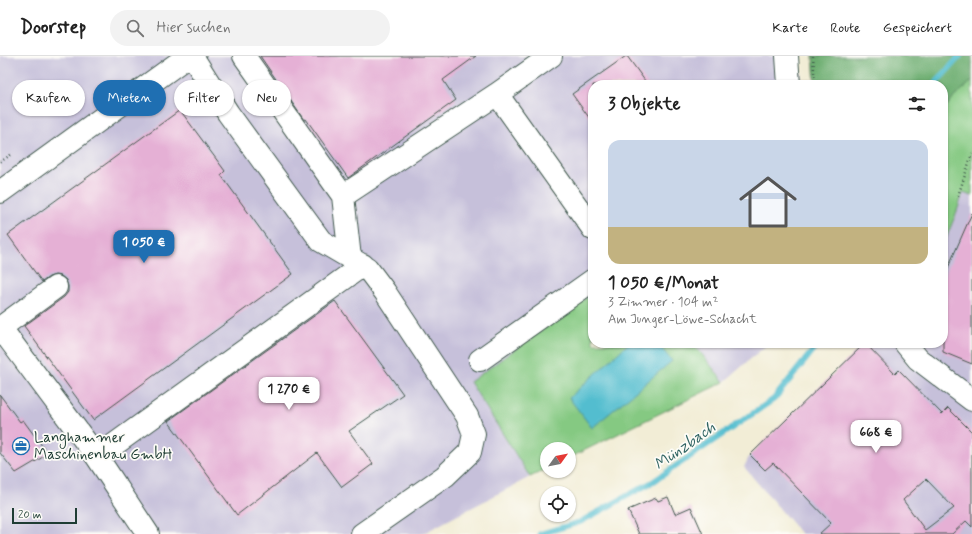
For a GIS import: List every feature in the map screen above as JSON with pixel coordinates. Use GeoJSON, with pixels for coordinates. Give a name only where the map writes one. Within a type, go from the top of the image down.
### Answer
{"type":"FeatureCollection","features":[{"type":"Feature","properties":{"kind":"street"},"geometry":{"type":"LineString","coordinates":[[0,192],[188,56]]}},
{"type":"Feature","properties":{"kind":"street"},"geometry":{"type":"LineString","coordinates":[[192,56],[228,113],[321,242],[367,268],[398,312],[466,416],[474,434],[470,452],[445,476],[362,534]]}},
{"type":"Feature","properties":{"kind":"street"},"geometry":{"type":"LineString","coordinates":[[244,56],[343,196],[357,262]]}},
{"type":"Feature","properties":{"kind":"street"},"geometry":{"type":"LineString","coordinates":[[343,196],[497,94],[551,56]]}},
{"type":"Feature","properties":{"kind":"street"},"geometry":{"type":"LineString","coordinates":[[787,56],[789,80]]}},
{"type":"Feature","properties":{"kind":"street"},"geometry":{"type":"LineString","coordinates":[[497,94],[588,222]]}},
{"type":"Feature","properties":{"kind":"street"},"geometry":{"type":"LineString","coordinates":[[97,458],[357,262]]}},
{"type":"Feature","properties":{"kind":"street"},"geometry":{"type":"LineString","coordinates":[[480,360],[588,284]]}},
{"type":"Feature","properties":{"kind":"street"},"geometry":{"type":"LineString","coordinates":[[56,287],[0,328],[97,458],[148,534]]}},
{"type":"Feature","properties":{"kind":"street"},"geometry":{"type":"LineString","coordinates":[[909,348],[918,359],[972,400]]}},
{"type":"Feature","properties":{"kind":"path"},"geometry":{"type":"LineString","coordinates":[[813,56],[815,80]]}},
{"type":"Feature","properties":{"kind":"path"},"geometry":{"type":"LineString","coordinates":[[958,196],[972,154]]}},
{"type":"Feature","properties":{"kind":"shaded area"},"geometry":{"type":"Polygon","coordinates":[[[0,56],[799,56],[801,80],[588,80],[588,297],[470,382],[530,477],[422,534],[0,534],[0,56]]]}},
{"type":"Feature","properties":{"kind":"shaded area"},"geometry":{"type":"Polygon","coordinates":[[[963,193],[972,196],[972,534],[801,534],[744,467],[750,455],[860,348],[948,348],[948,234],[963,193]]]}},
{"type":"Feature","properties":{"kind":"shaded area"},"geometry":{"type":"Polygon","coordinates":[[[697,348],[763,348],[724,382],[697,348]]]}},
{"type":"Feature","properties":{"kind":"green space"},"geometry":{"type":"Polygon","coordinates":[[[813,56],[972,56],[972,81],[948,104],[948,80],[815,80],[813,56]]]}},
{"type":"Feature","properties":{"kind":"green space"},"geometry":{"type":"Polygon","coordinates":[[[972,81],[972,196],[963,193],[948,234],[948,104],[972,81]]]}},
{"type":"Feature","properties":{"kind":"green space"},"geometry":{"type":"Polygon","coordinates":[[[588,297],[588,348],[697,348],[724,382],[576,455],[576,442],[540,442],[540,472],[530,477],[470,382],[588,297]]]}},
{"type":"Feature","properties":{"kind":"water"},"geometry":{"type":"Polygon","coordinates":[[[624,348],[661,348],[672,361],[592,428],[569,398],[624,348]]]}},
{"type":"Feature","properties":{"kind":"building"},"geometry":{"type":"Polygon","coordinates":[[[260,56],[476,56],[443,80],[456,100],[348,178],[306,119],[304,120],[291,101],[291,80],[276,80],[260,56]]]}},
{"type":"Feature","properties":{"kind":"building"},"geometry":{"type":"Polygon","coordinates":[[[627,56],[644,80],[592,80],[627,56]]]}},
{"type":"Feature","properties":{"kind":"building"},"geometry":{"type":"Polygon","coordinates":[[[588,83],[588,116],[572,94],[588,83]]]}},
{"type":"Feature","properties":{"kind":"building"},"geometry":{"type":"Polygon","coordinates":[[[174,114],[174,116],[184,116],[225,171],[221,175],[293,274],[93,420],[24,326],[64,297],[68,292],[66,280],[61,276],[55,275],[42,282],[8,235],[174,114]]]}},
{"type":"Feature","properties":{"kind":"building"},"geometry":{"type":"Polygon","coordinates":[[[972,213],[972,364],[943,352],[943,348],[948,348],[948,268],[972,213]]]}},
{"type":"Feature","properties":{"kind":"building"},"geometry":{"type":"Polygon","coordinates":[[[335,301],[403,394],[349,431],[373,464],[342,487],[317,453],[237,515],[168,421],[335,301]]]}},
{"type":"Feature","properties":{"kind":"building"},"geometry":{"type":"Polygon","coordinates":[[[860,348],[870,348],[895,374],[899,370],[942,414],[948,408],[972,432],[972,527],[966,521],[952,534],[819,534],[831,523],[773,463],[765,470],[750,455],[860,348]],[[926,479],[903,500],[925,530],[954,508],[926,479]]]}},
{"type":"Feature","properties":{"kind":"building","name":"Langhammer Maschinenbau GmbH"},"geometry":{"type":"Polygon","coordinates":[[[0,395],[20,422],[23,420],[48,454],[16,473],[0,453],[0,395]]]}},
{"type":"Feature","properties":{"kind":"building"},"geometry":{"type":"Polygon","coordinates":[[[668,497],[675,514],[691,507],[703,534],[639,534],[628,510],[656,498],[658,501],[668,497]]]}},
{"type":"Feature","properties":{"kind":"waterway","name":"Münzbach"},"geometry":{"type":"LineString","coordinates":[[938,80],[960,56]]}},
{"type":"Feature","properties":{"kind":"waterway","name":"Münzbach"},"geometry":{"type":"LineString","coordinates":[[540,534],[580,522],[654,481],[774,399],[815,348]]}},
{"type":"Feature","properties":{"kind":"place","name":"Langhammer Maschinenbau GmbH"},"geometry":{"type":"Point","coordinates":[21,446]}}]}
